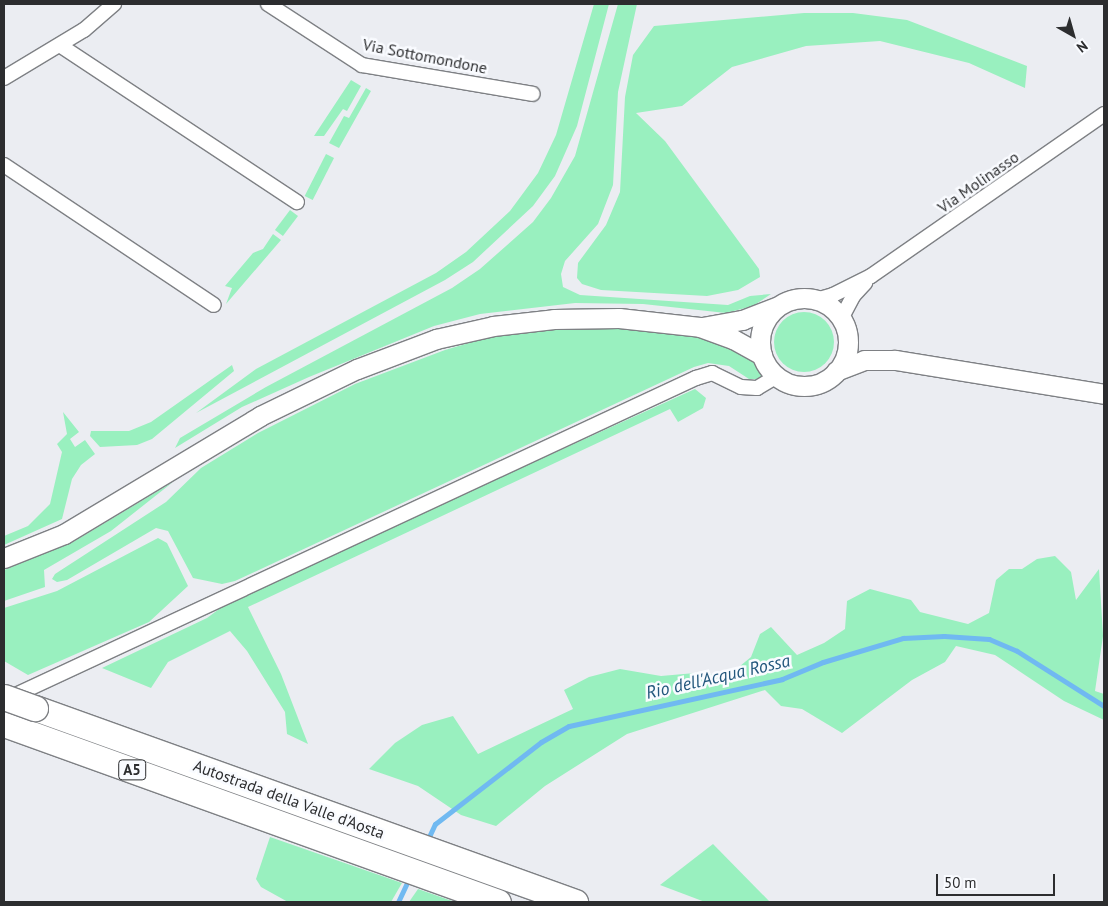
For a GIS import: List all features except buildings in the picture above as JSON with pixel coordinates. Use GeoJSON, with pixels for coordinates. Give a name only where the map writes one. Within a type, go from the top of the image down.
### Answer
{"type":"FeatureCollection","features":[{"type":"Feature","properties":{"kind":"highway","name":"Autostrada della Valle d'Aosta"},"geometry":{"type":"LineString","coordinates":[[4,699],[35,708],[564,898]]}},
{"type":"Feature","properties":{"kind":"highway","name":"Autostrada della Valle d'Aosta"},"geometry":{"type":"LineString","coordinates":[[4,724],[261,815],[498,902]]}},
{"type":"Feature","properties":{"kind":"main road"},"geometry":{"type":"LineString","coordinates":[[700,327],[742,320],[799,298],[816,300],[831,308],[844,326],[863,346],[895,360]]}},
{"type":"Feature","properties":{"kind":"main road"},"geometry":{"type":"LineString","coordinates":[[762,355],[762,328],[777,307]]}},
{"type":"Feature","properties":{"kind":"main road"},"geometry":{"type":"LineString","coordinates":[[4,558],[64,534],[260,416],[357,369],[436,339],[493,326],[554,319],[619,318],[700,327],[733,339],[762,355],[777,376],[793,384],[807,385],[823,381],[836,371],[864,360],[895,360],[1104,394]]}},
{"type":"Feature","properties":{"kind":"main road"},"geometry":{"type":"LineString","coordinates":[[836,371],[846,353],[844,326]]}},
{"type":"Feature","properties":{"kind":"street"},"geometry":{"type":"LineString","coordinates":[[4,78],[60,46],[114,4]]}},
{"type":"Feature","properties":{"kind":"street","name":"Via Sottomondone"},"geometry":{"type":"LineString","coordinates":[[268,4],[362,65],[532,94]]}},
{"type":"Feature","properties":{"kind":"street"},"geometry":{"type":"LineString","coordinates":[[60,46],[297,202]]}},
{"type":"Feature","properties":{"kind":"street","name":"Via Molinasso"},"geometry":{"type":"LineString","coordinates":[[871,276],[1104,114]]}},
{"type":"Feature","properties":{"kind":"street"},"geometry":{"type":"LineString","coordinates":[[4,165],[214,305]]}},
{"type":"Feature","properties":{"kind":"street"},"geometry":{"type":"LineString","coordinates":[[816,300],[834,295],[871,276]]}},
{"type":"Feature","properties":{"kind":"street"},"geometry":{"type":"LineString","coordinates":[[844,326],[853,296],[871,276]]}},
{"type":"Feature","properties":{"kind":"street"},"geometry":{"type":"LineString","coordinates":[[4,699],[696,378],[712,373],[741,388],[757,388],[777,376]]}},
{"type":"Feature","properties":{"kind":"green space"},"geometry":{"type":"Polygon","coordinates":[[[594,4],[609,4],[577,126],[555,176],[533,206],[473,262],[445,280],[196,413],[256,369],[436,273],[466,252],[510,211],[538,173],[556,135],[594,4]]]}},
{"type":"Feature","properties":{"kind":"green space"},"geometry":{"type":"Polygon","coordinates":[[[618,4],[637,4],[618,92],[613,185],[598,224],[565,261],[561,274],[563,287],[580,295],[728,305],[750,296],[771,294],[753,306],[726,313],[643,304],[575,303],[480,314],[434,326],[309,377],[242,407],[175,448],[180,438],[266,387],[452,288],[480,269],[533,222],[551,198],[575,156],[618,4]]]}},
{"type":"Feature","properties":{"kind":"green space"},"geometry":{"type":"Polygon","coordinates":[[[804,13],[853,13],[907,20],[1027,66],[1025,88],[969,63],[880,41],[806,46],[732,67],[682,106],[636,113],[665,141],[759,269],[760,277],[738,290],[707,296],[601,290],[582,284],[577,278],[578,263],[606,225],[620,192],[625,97],[633,55],[654,26],[804,13]]]}},
{"type":"Feature","properties":{"kind":"green space"},"geometry":{"type":"Polygon","coordinates":[[[351,80],[361,86],[347,111],[343,109],[324,136],[314,136],[351,80]]]}},
{"type":"Feature","properties":{"kind":"green space"},"geometry":{"type":"Polygon","coordinates":[[[366,88],[371,91],[339,148],[329,143],[344,116],[349,118],[366,88]]]}},
{"type":"Feature","properties":{"kind":"green space"},"geometry":{"type":"Polygon","coordinates":[[[326,154],[334,158],[313,200],[305,196],[326,154]]]}},
{"type":"Feature","properties":{"kind":"green space"},"geometry":{"type":"Polygon","coordinates":[[[290,210],[298,216],[283,236],[275,230],[290,210]]]}},
{"type":"Feature","properties":{"kind":"green space"},"geometry":{"type":"Polygon","coordinates":[[[273,234],[281,240],[226,304],[232,288],[225,286],[253,253],[263,249],[273,234]]]}},
{"type":"Feature","properties":{"kind":"green space"},"geometry":{"type":"Polygon","coordinates":[[[798,312],[810,312],[826,320],[832,330],[834,342],[832,354],[826,364],[810,372],[798,372],[782,364],[774,348],[774,336],[782,320],[798,312]]]}},
{"type":"Feature","properties":{"kind":"green space"},"geometry":{"type":"Polygon","coordinates":[[[581,326],[651,328],[714,336],[750,356],[764,374],[758,379],[749,379],[729,366],[708,363],[694,367],[235,581],[222,584],[193,578],[168,531],[156,528],[67,580],[57,582],[52,579],[55,574],[166,502],[201,468],[258,433],[355,384],[445,350],[493,336],[534,329],[581,326]]]}},
{"type":"Feature","properties":{"kind":"green space"},"geometry":{"type":"Polygon","coordinates":[[[232,365],[234,371],[152,439],[137,445],[100,447],[90,436],[91,431],[129,431],[151,422],[232,365]]]}},
{"type":"Feature","properties":{"kind":"green space"},"geometry":{"type":"Polygon","coordinates":[[[695,389],[706,398],[703,408],[678,422],[670,409],[248,607],[281,674],[308,744],[287,734],[285,712],[247,651],[230,631],[168,662],[151,688],[102,668],[207,618],[234,598],[695,389]]]}},
{"type":"Feature","properties":{"kind":"green space"},"geometry":{"type":"Polygon","coordinates":[[[63,412],[79,432],[70,439],[75,447],[85,440],[95,454],[81,465],[72,479],[62,519],[4,545],[4,536],[28,526],[50,504],[62,452],[57,444],[67,434],[63,412]]]}},
{"type":"Feature","properties":{"kind":"green space"},"geometry":{"type":"Polygon","coordinates":[[[173,482],[111,531],[44,570],[45,587],[4,601],[4,570],[73,542],[173,482]]]}},
{"type":"Feature","properties":{"kind":"green space"},"geometry":{"type":"Polygon","coordinates":[[[158,538],[167,543],[188,586],[149,622],[28,675],[4,661],[4,608],[57,591],[158,538]]]}},
{"type":"Feature","properties":{"kind":"green space"},"geometry":{"type":"Polygon","coordinates":[[[1055,556],[1071,572],[1076,600],[1099,569],[1103,636],[1095,691],[1104,694],[1104,720],[1064,701],[995,655],[956,646],[945,662],[912,680],[842,733],[802,709],[781,706],[765,690],[627,734],[545,786],[496,826],[461,815],[418,786],[369,769],[395,743],[422,725],[453,716],[478,754],[573,709],[564,690],[589,677],[620,669],[661,676],[695,673],[728,676],[751,657],[760,634],[771,627],[797,655],[824,643],[845,629],[847,601],[870,589],[911,600],[920,612],[968,624],[989,613],[996,580],[1009,569],[1022,569],[1037,559],[1055,556]]]}},
{"type":"Feature","properties":{"kind":"green space"},"geometry":{"type":"Polygon","coordinates":[[[270,837],[402,883],[391,902],[288,902],[261,887],[256,879],[270,837]]]}},
{"type":"Feature","properties":{"kind":"green space"},"geometry":{"type":"Polygon","coordinates":[[[713,844],[770,902],[705,902],[660,885],[713,844]]]}},
{"type":"Feature","properties":{"kind":"green space"},"geometry":{"type":"Polygon","coordinates":[[[418,889],[455,902],[409,902],[418,889]]]}},
{"type":"Feature","properties":{"kind":"waterway","name":"Rio dell'Acqua Rossa"},"geometry":{"type":"LineString","coordinates":[[427,841],[435,824],[541,742],[569,726],[782,679],[823,662],[903,638],[944,636],[989,639],[1017,651],[1104,706]]}},
{"type":"Feature","properties":{"kind":"waterway","name":"Rio dell'Acqua Rossa"},"geometry":{"type":"LineString","coordinates":[[398,902],[410,876]]}}]}
